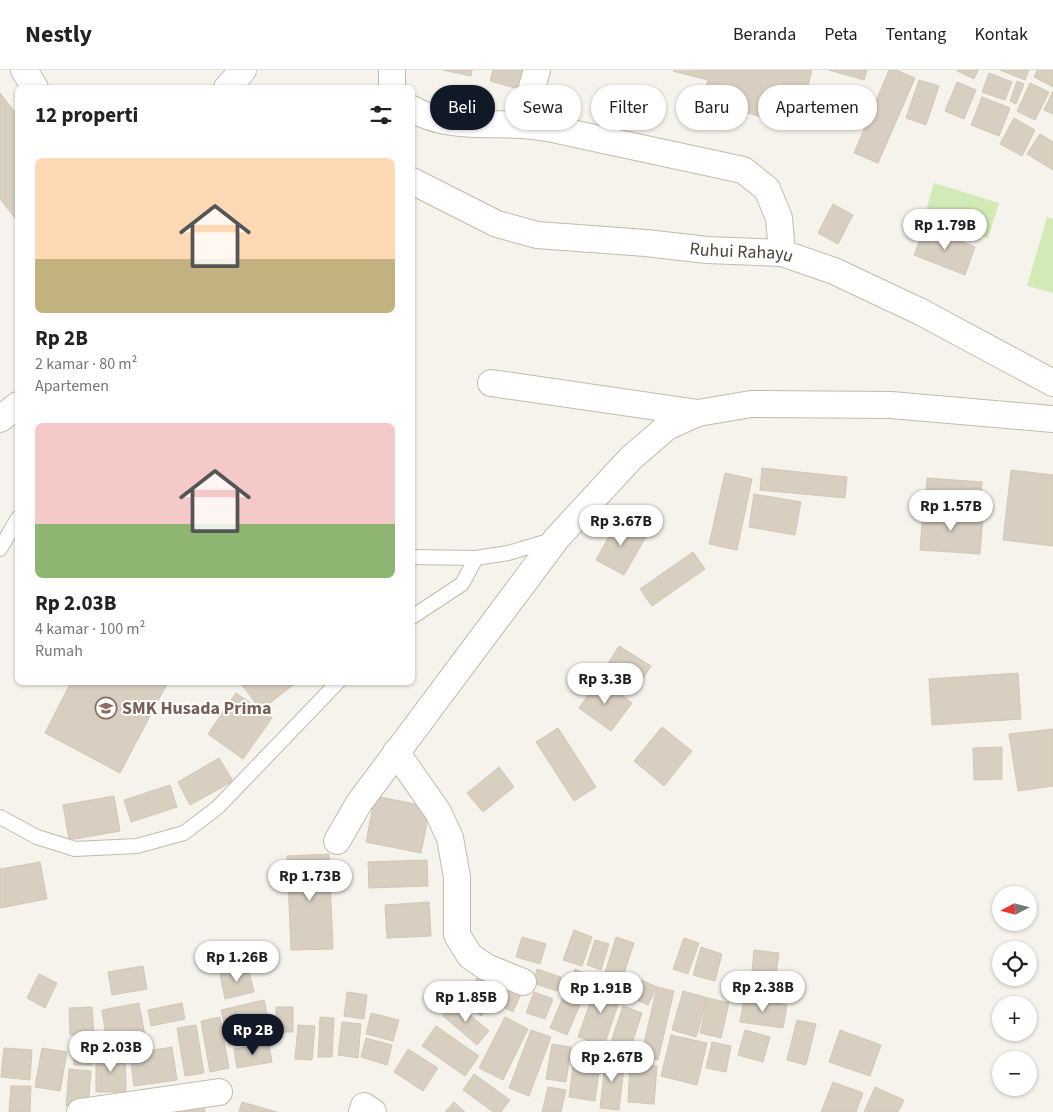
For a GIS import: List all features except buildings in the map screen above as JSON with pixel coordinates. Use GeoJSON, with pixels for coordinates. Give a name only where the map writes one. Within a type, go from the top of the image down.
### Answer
{"type":"FeatureCollection","features":[{"type":"Feature","properties":{"kind":"street"},"geometry":{"type":"LineString","coordinates":[[24,70],[33,85]]}},
{"type":"Feature","properties":{"kind":"street"},"geometry":{"type":"LineString","coordinates":[[230,85],[243,70]]}},
{"type":"Feature","properties":{"kind":"street"},"geometry":{"type":"LineString","coordinates":[[392,70],[392,85]]}},
{"type":"Feature","properties":{"kind":"street"},"geometry":{"type":"LineString","coordinates":[[532,85],[537,70]]}},
{"type":"Feature","properties":{"kind":"street"},"geometry":{"type":"LineString","coordinates":[[415,111],[421,114],[454,122],[505,125]]}},
{"type":"Feature","properties":{"kind":"street"},"geometry":{"type":"LineString","coordinates":[[557,130],[743,170],[767,189],[779,218],[782,253]]}},
{"type":"Feature","properties":{"kind":"street","name":"Ruhui Rahayu"},"geometry":{"type":"LineString","coordinates":[[415,182],[498,224],[537,235],[646,243],[707,250],[782,253],[834,271],[921,312],[1053,383]]}},
{"type":"Feature","properties":{"kind":"street"},"geometry":{"type":"LineString","coordinates":[[492,383],[698,413]]}},
{"type":"Feature","properties":{"kind":"street"},"geometry":{"type":"LineString","coordinates":[[337,841],[359,803],[396,752],[557,538],[631,458],[667,427],[698,413],[751,404],[891,405],[1053,419]]}},
{"type":"Feature","properties":{"kind":"street"},"geometry":{"type":"LineString","coordinates":[[0,419],[15,406]]}},
{"type":"Feature","properties":{"kind":"street"},"geometry":{"type":"LineString","coordinates":[[396,752],[438,812],[450,838],[457,877],[457,935],[470,956],[486,967],[523,982]]}},
{"type":"Feature","properties":{"kind":"street"},"geometry":{"type":"LineString","coordinates":[[80,1112],[219,1092]]}},
{"type":"Feature","properties":{"kind":"street"},"geometry":{"type":"LineString","coordinates":[[362,1112],[364,1106],[373,1112]]}},
{"type":"Feature","properties":{"kind":"lane"},"geometry":{"type":"LineString","coordinates":[[0,549],[15,523]]}},
{"type":"Feature","properties":{"kind":"lane"},"geometry":{"type":"LineString","coordinates":[[415,557],[476,558],[508,553],[557,538]]}},
{"type":"Feature","properties":{"kind":"lane"},"geometry":{"type":"LineString","coordinates":[[415,615],[462,584],[476,558]]}},
{"type":"Feature","properties":{"kind":"lane"},"geometry":{"type":"LineString","coordinates":[[0,817],[37,837],[75,849],[137,846],[184,833],[218,807],[335,685]]}},
{"type":"Feature","properties":{"kind":"green space"},"geometry":{"type":"Polygon","coordinates":[[[934,183],[999,203],[988,238],[924,218],[934,183]]]}},
{"type":"Feature","properties":{"kind":"green space"},"geometry":{"type":"Polygon","coordinates":[[[1047,217],[1053,219],[1053,293],[1027,286],[1047,217]]]}},
{"type":"Feature","properties":{"kind":"place","name":"SMK Husada Prima"},"geometry":{"type":"Point","coordinates":[106,708]}}]}
